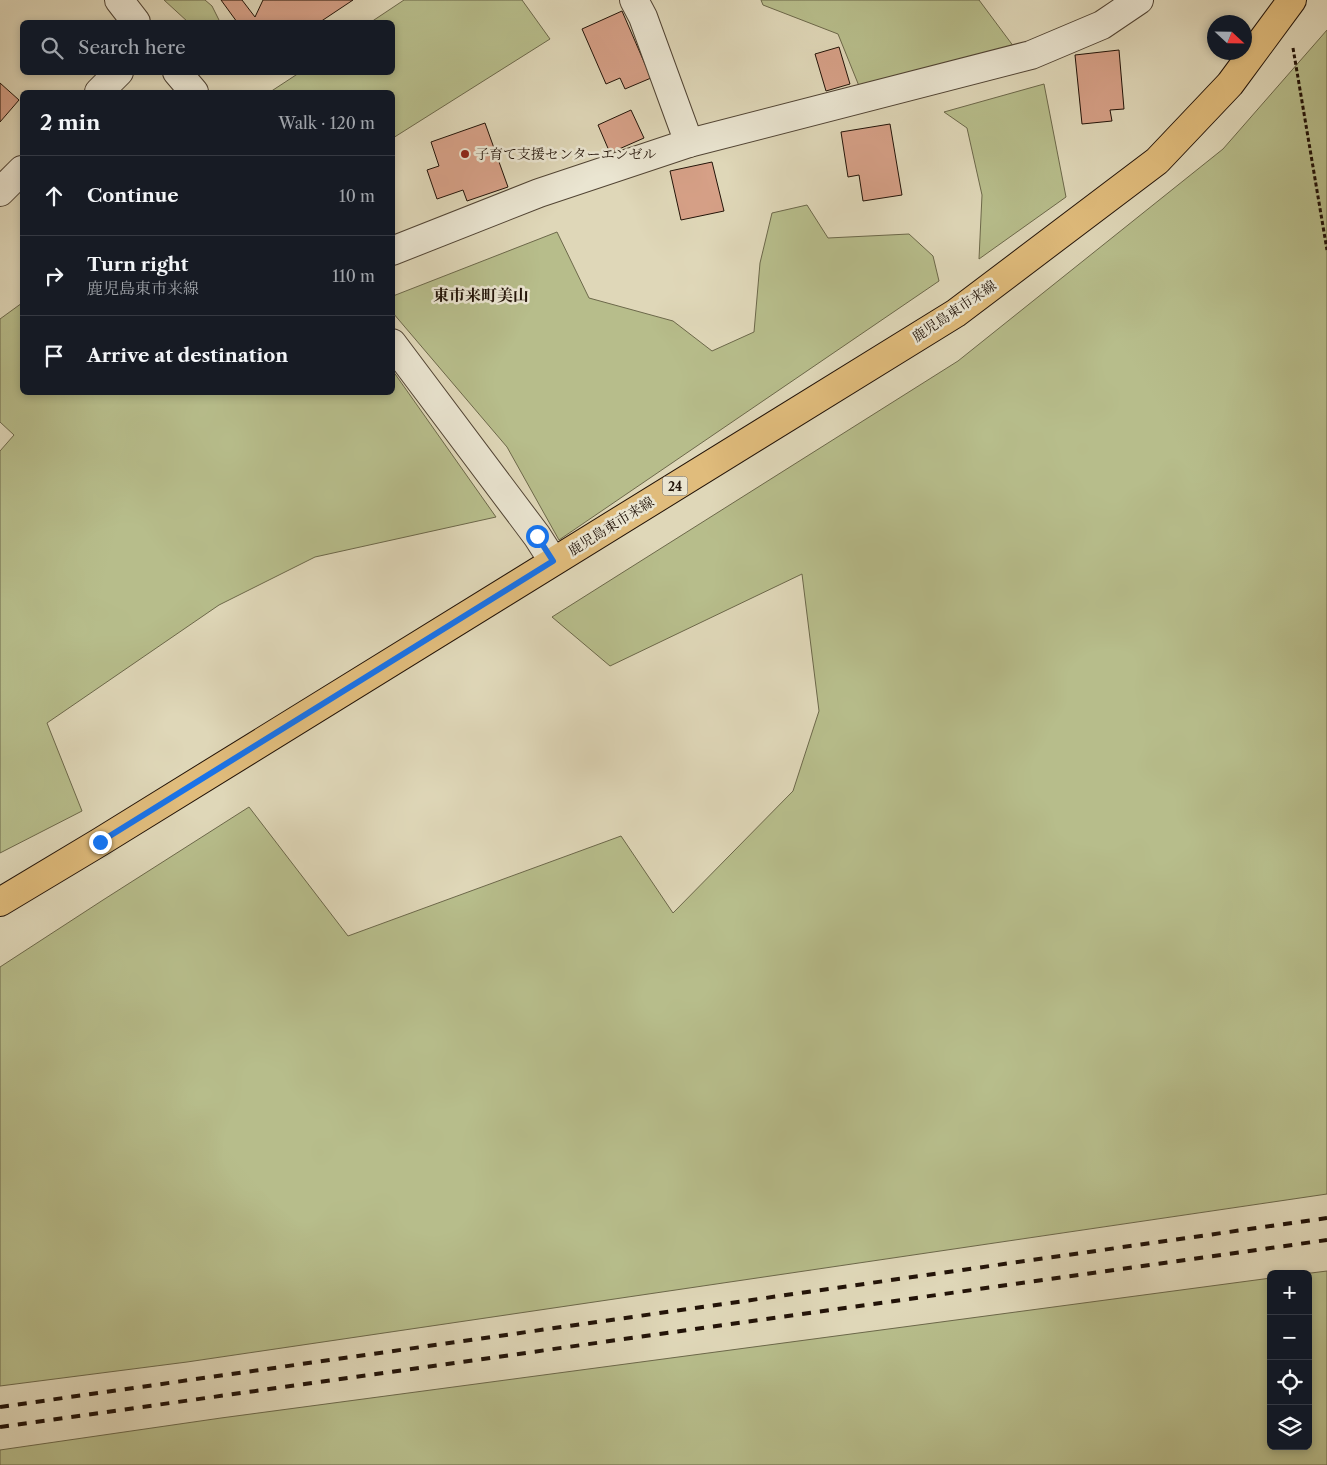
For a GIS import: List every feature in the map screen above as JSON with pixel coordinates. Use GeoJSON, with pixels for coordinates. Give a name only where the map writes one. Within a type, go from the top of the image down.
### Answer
{"type":"FeatureCollection","features":[{"type":"Feature","properties":{"kind":"main road","name":"鹿児島東市来線"},"geometry":{"type":"LineString","coordinates":[[0,902],[964,307],[1156,161],[1230,84],[1290,4]]}},
{"type":"Feature","properties":{"kind":"street"},"geometry":{"type":"LineString","coordinates":[[119,0],[134,20]]}},
{"type":"Feature","properties":{"kind":"street"},"geometry":{"type":"LineString","coordinates":[[634,0],[643,17],[689,143]]}},
{"type":"Feature","properties":{"kind":"street"},"geometry":{"type":"LineString","coordinates":[[395,251],[539,193],[689,143],[1032,54],[1102,25],[1139,0]]}},
{"type":"Feature","properties":{"kind":"street"},"geometry":{"type":"LineString","coordinates":[[101,90],[116,75]]}},
{"type":"Feature","properties":{"kind":"street"},"geometry":{"type":"LineString","coordinates":[[180,75],[192,90]]}},
{"type":"Feature","properties":{"kind":"street"},"geometry":{"type":"LineString","coordinates":[[0,192],[20,172]]}},
{"type":"Feature","properties":{"kind":"street"},"geometry":{"type":"LineString","coordinates":[[395,347],[537,536],[553,561]]}},
{"type":"Feature","properties":{"kind":"path"},"geometry":{"type":"LineString","coordinates":[[1290,4],[1327,250]]}},
{"type":"Feature","properties":{"kind":"green space"},"geometry":{"type":"Polygon","coordinates":[[[164,0],[205,0],[212,6],[219,20],[186,20],[164,0]]]}},
{"type":"Feature","properties":{"kind":"green space"},"geometry":{"type":"Polygon","coordinates":[[[404,0],[522,0],[550,39],[395,137],[395,90],[273,90],[296,75],[395,75],[395,20],[374,20],[404,0]]]}},
{"type":"Feature","properties":{"kind":"green space"},"geometry":{"type":"Polygon","coordinates":[[[761,0],[979,0],[1014,47],[859,86],[838,34],[763,5],[761,0]]]}},
{"type":"Feature","properties":{"kind":"green space"},"geometry":{"type":"Polygon","coordinates":[[[1327,30],[1327,1194],[187,1362],[0,1386],[0,967],[249,807],[348,936],[621,836],[673,913],[793,791],[819,711],[802,574],[610,666],[552,617],[958,361],[1223,149],[1327,30]]]}},
{"type":"Feature","properties":{"kind":"green space"},"geometry":{"type":"Polygon","coordinates":[[[1044,84],[1066,197],[979,259],[982,195],[967,128],[944,112],[1044,84]]]}},
{"type":"Feature","properties":{"kind":"green space"},"geometry":{"type":"Polygon","coordinates":[[[807,205],[828,238],[909,234],[933,256],[939,281],[559,540],[507,447],[395,315],[395,295],[557,232],[589,298],[673,321],[712,351],[754,332],[760,263],[772,213],[807,205]]]}},
{"type":"Feature","properties":{"kind":"green space"},"geometry":{"type":"Polygon","coordinates":[[[20,304],[20,395],[395,395],[395,374],[496,517],[315,557],[219,605],[47,723],[82,811],[0,853],[0,451],[14,435],[0,422],[0,319],[20,304]]]}},
{"type":"Feature","properties":{"kind":"green space"},"geometry":{"type":"Polygon","coordinates":[[[1327,1271],[1327,1465],[0,1465],[0,1450],[221,1418],[1267,1279],[1267,1450],[1312,1450],[1312,1273],[1327,1271]]]}},
{"type":"Feature","properties":{"kind":"building"},"geometry":{"type":"Polygon","coordinates":[[[221,0],[242,0],[255,17],[263,0],[353,0],[323,20],[236,20],[221,0]]]}},
{"type":"Feature","properties":{"kind":"building"},"geometry":{"type":"Polygon","coordinates":[[[622,11],[651,78],[625,89],[620,78],[606,84],[582,29],[622,11]]]}},
{"type":"Feature","properties":{"kind":"building"},"geometry":{"type":"Polygon","coordinates":[[[839,47],[850,84],[826,91],[815,54],[839,47]]]}},
{"type":"Feature","properties":{"kind":"building"},"geometry":{"type":"Polygon","coordinates":[[[1119,50],[1124,109],[1110,110],[1112,121],[1082,124],[1075,55],[1119,50]]]}},
{"type":"Feature","properties":{"kind":"building"},"geometry":{"type":"Polygon","coordinates":[[[0,83],[19,100],[0,122],[0,83]]]}},
{"type":"Feature","properties":{"kind":"building"},"geometry":{"type":"Polygon","coordinates":[[[631,110],[644,138],[610,153],[598,125],[631,110]]]}},
{"type":"Feature","properties":{"kind":"building","name":"子育て支援センターエンゼル"},"geometry":{"type":"Polygon","coordinates":[[[485,123],[508,187],[467,201],[463,190],[437,199],[427,170],[439,166],[431,142],[485,123]]]}},
{"type":"Feature","properties":{"kind":"building"},"geometry":{"type":"Polygon","coordinates":[[[890,124],[902,195],[863,201],[859,175],[848,177],[841,132],[890,124]]]}},
{"type":"Feature","properties":{"kind":"building"},"geometry":{"type":"Polygon","coordinates":[[[712,162],[724,211],[681,220],[670,171],[712,162]]]}},
{"type":"Feature","properties":{"kind":"railway"},"geometry":{"type":"LineString","coordinates":[[0,1407],[1327,1218]]}},
{"type":"Feature","properties":{"kind":"railway"},"geometry":{"type":"LineString","coordinates":[[0,1427],[1327,1240]]}},
{"type":"Feature","properties":{"kind":"place","name":"子育て支援センターエンゼル"},"geometry":{"type":"Point","coordinates":[465,154]}},
{"type":"Feature","properties":{"kind":"district","name":"東市来町美山"},"geometry":{"type":"Point","coordinates":[481,295]}},
{"type":"Feature","properties":{"kind":"route"},"geometry":{"type":"LineString","coordinates":[[100,842],[553,561],[537,536]]}}]}
